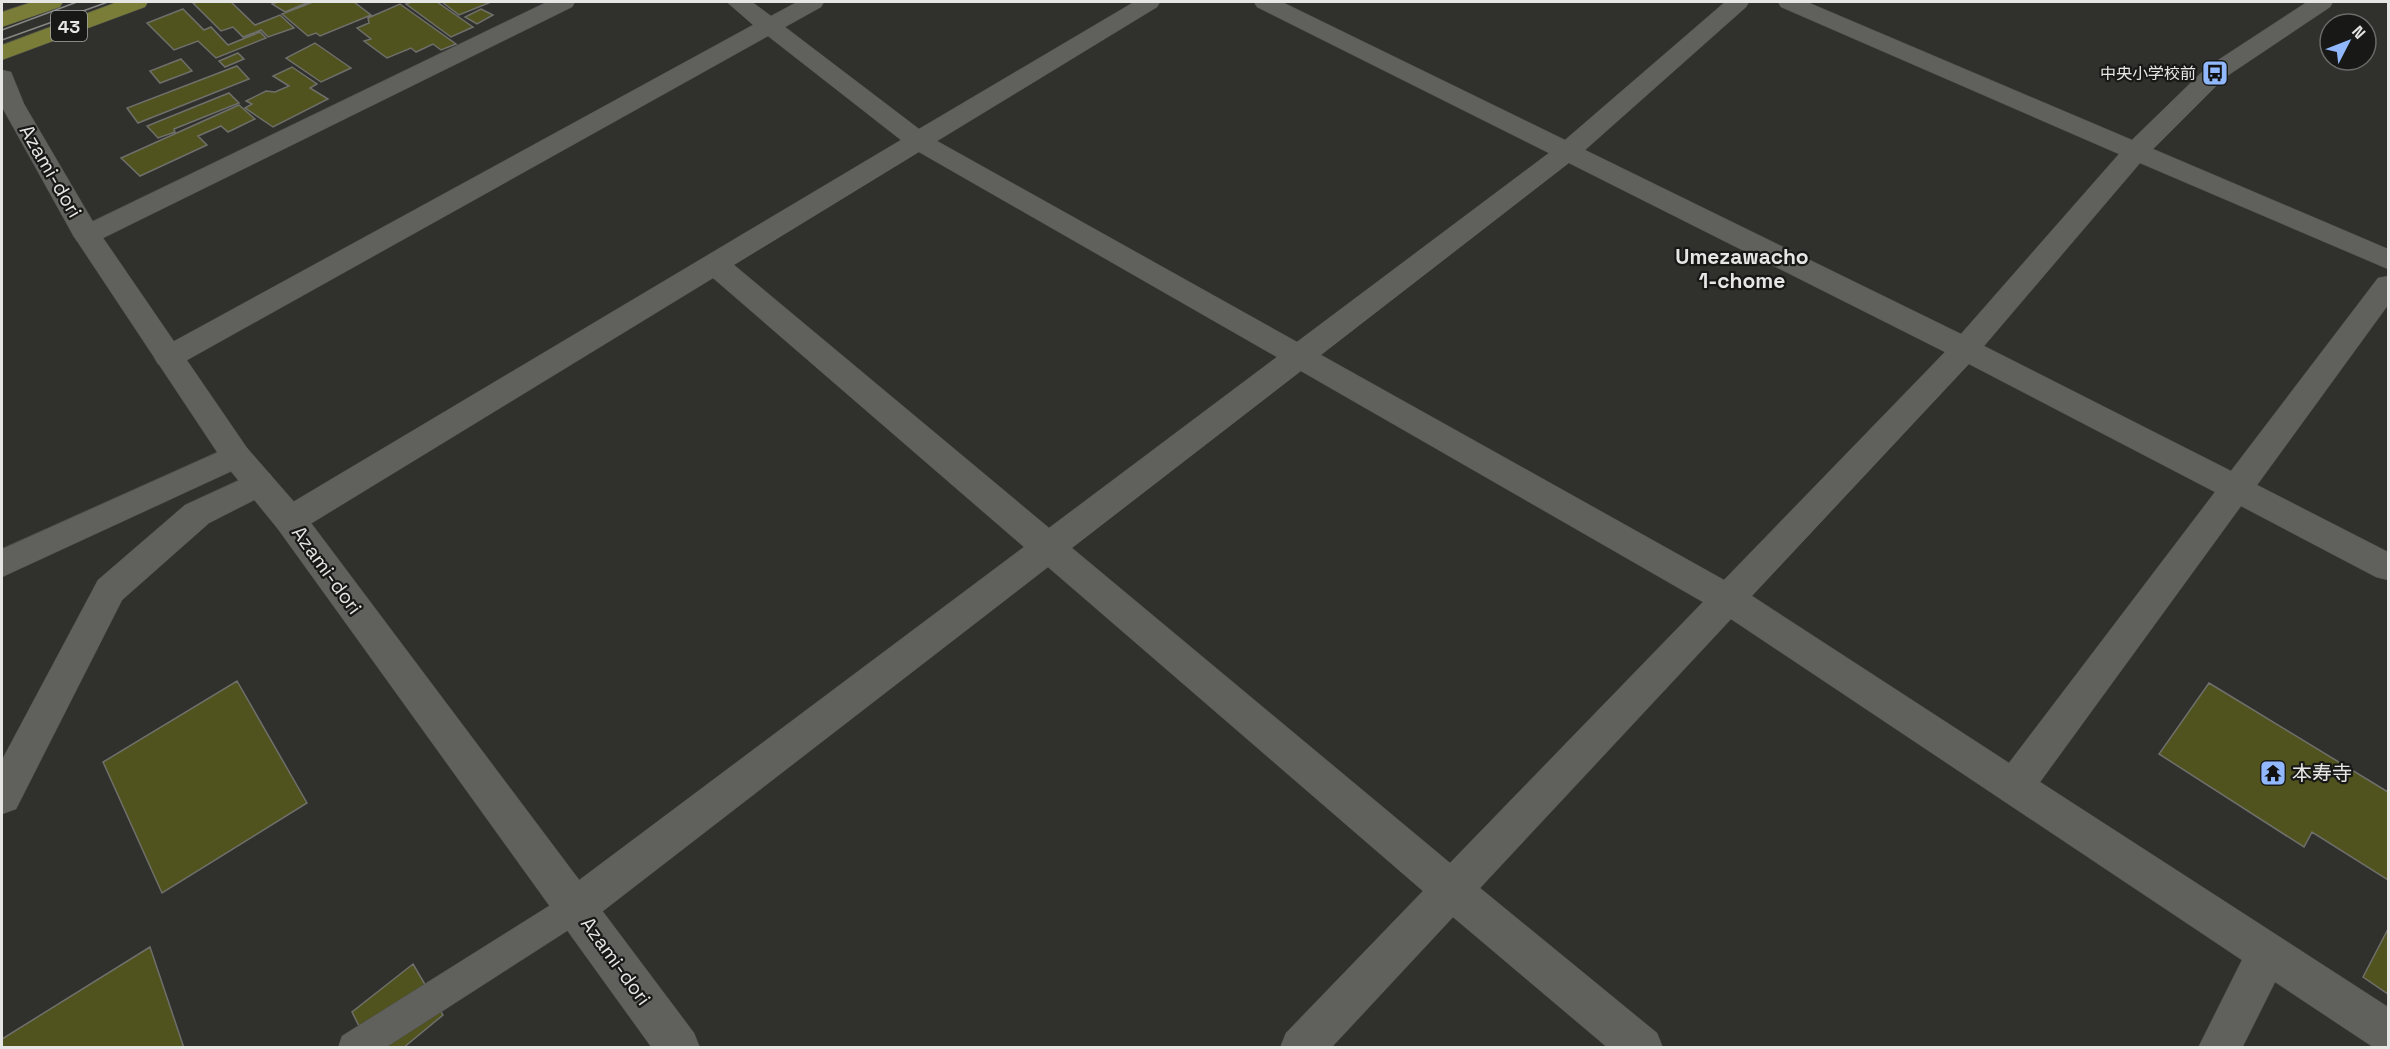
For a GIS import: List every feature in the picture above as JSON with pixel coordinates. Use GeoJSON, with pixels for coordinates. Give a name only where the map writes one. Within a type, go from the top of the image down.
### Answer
{"type":"FeatureCollection","features":[{"type":"Feature","properties":{"kind":"main road","name":"43"},"geometry":{"type":"LineString","coordinates":[[2,20],[52,2]]}},
{"type":"Feature","properties":{"kind":"main road","name":"43"},"geometry":{"type":"LineString","coordinates":[[2,53],[137,2]]}},
{"type":"Feature","properties":{"kind":"street"},"geometry":{"type":"LineString","coordinates":[[87,235],[564,2]]}},
{"type":"Feature","properties":{"kind":"street"},"geometry":{"type":"LineString","coordinates":[[738,2],[918,141],[1728,599],[2388,1032]]}},
{"type":"Feature","properties":{"kind":"street"},"geometry":{"type":"LineString","coordinates":[[170,357],[813,2]]}},
{"type":"Feature","properties":{"kind":"street"},"geometry":{"type":"LineString","coordinates":[[290,520],[1149,2]]}},
{"type":"Feature","properties":{"kind":"street"},"geometry":{"type":"LineString","coordinates":[[1264,2],[1965,349],[2388,567]]}},
{"type":"Feature","properties":{"kind":"street"},"geometry":{"type":"LineString","coordinates":[[576,907],[1300,357],[1448,241],[1568,152],[1738,2]]}},
{"type":"Feature","properties":{"kind":"street"},"geometry":{"type":"LineString","coordinates":[[1789,2],[2388,260]]}},
{"type":"Feature","properties":{"kind":"street"},"geometry":{"type":"LineString","coordinates":[[1301,1047],[1965,349],[2136,151],[2215,73],[2322,2]]}},
{"type":"Feature","properties":{"kind":"street","name":"Azami-dori"},"geometry":{"type":"LineString","coordinates":[[2,77],[12,104],[87,235],[236,456],[290,520],[679,1047]]}},
{"type":"Feature","properties":{"kind":"street"},"geometry":{"type":"LineString","coordinates":[[715,264],[1451,890],[1642,1047]]}},
{"type":"Feature","properties":{"kind":"street"},"geometry":{"type":"LineString","coordinates":[[2013,788],[2388,285]]}},
{"type":"Feature","properties":{"kind":"street"},"geometry":{"type":"LineString","coordinates":[[2,564],[236,456]]}},
{"type":"Feature","properties":{"kind":"street"},"geometry":{"type":"LineString","coordinates":[[2,797],[110,590],[197,514],[259,483]]}},
{"type":"Feature","properties":{"kind":"street"},"geometry":{"type":"LineString","coordinates":[[2219,1047],[2268,953]]}},
{"type":"Feature","properties":{"kind":"lane"},"geometry":{"type":"LineString","coordinates":[[354,1047],[576,907]]}},
{"type":"Feature","properties":{"kind":"building"},"geometry":{"type":"Polygon","coordinates":[[[231,2],[255,25],[280,15],[294,28],[268,37],[261,30],[243,37],[233,27],[221,31],[193,3],[231,2]]]}},
{"type":"Feature","properties":{"kind":"building"},"geometry":{"type":"Polygon","coordinates":[[[309,2],[285,12],[272,4],[309,2]]]}},
{"type":"Feature","properties":{"kind":"building"},"geometry":{"type":"Polygon","coordinates":[[[313,2],[354,2],[371,15],[320,36],[316,33],[308,36],[282,14],[313,2]]]}},
{"type":"Feature","properties":{"kind":"building"},"geometry":{"type":"Polygon","coordinates":[[[437,2],[473,27],[451,37],[406,4],[437,2]]]}},
{"type":"Feature","properties":{"kind":"building"},"geometry":{"type":"Polygon","coordinates":[[[442,2],[491,2],[459,15],[442,2]]]}},
{"type":"Feature","properties":{"kind":"building"},"geometry":{"type":"Polygon","coordinates":[[[400,4],[456,44],[441,50],[433,44],[416,52],[411,48],[387,58],[364,41],[371,39],[357,28],[369,23],[368,18],[400,4]]]}},
{"type":"Feature","properties":{"kind":"building"},"geometry":{"type":"Polygon","coordinates":[[[183,9],[204,30],[211,27],[228,45],[260,32],[266,38],[216,58],[198,41],[174,50],[147,23],[183,9]]]}},
{"type":"Feature","properties":{"kind":"building"},"geometry":{"type":"Polygon","coordinates":[[[481,9],[493,15],[477,24],[465,17],[481,9]]]}},
{"type":"Feature","properties":{"kind":"building"},"geometry":{"type":"Polygon","coordinates":[[[315,43],[351,68],[321,82],[286,58],[315,43]]]}},
{"type":"Feature","properties":{"kind":"building"},"geometry":{"type":"Polygon","coordinates":[[[238,53],[244,59],[225,67],[219,61],[238,53]]]}},
{"type":"Feature","properties":{"kind":"building"},"geometry":{"type":"Polygon","coordinates":[[[181,59],[192,71],[160,83],[150,71],[181,59]]]}},
{"type":"Feature","properties":{"kind":"building"},"geometry":{"type":"Polygon","coordinates":[[[237,66],[249,79],[138,123],[127,108],[237,66]]]}},
{"type":"Feature","properties":{"kind":"building"},"geometry":{"type":"Polygon","coordinates":[[[292,67],[317,84],[310,88],[328,99],[273,127],[245,108],[252,104],[246,101],[266,91],[275,92],[289,86],[273,76],[292,67]]]}},
{"type":"Feature","properties":{"kind":"building"},"geometry":{"type":"Polygon","coordinates":[[[229,93],[239,103],[174,129],[175,132],[158,138],[147,126],[229,93]]]}},
{"type":"Feature","properties":{"kind":"building"},"geometry":{"type":"Polygon","coordinates":[[[239,105],[255,119],[228,132],[221,126],[198,136],[207,145],[140,176],[121,158],[239,105]]]}},
{"type":"Feature","properties":{"kind":"building"},"geometry":{"type":"Polygon","coordinates":[[[237,681],[307,803],[162,893],[103,762],[237,681]]]}},
{"type":"Feature","properties":{"kind":"building","name":"本寿寺"},"geometry":{"type":"Polygon","coordinates":[[[2209,683],[2388,792],[2388,880],[2312,832],[2304,847],[2159,754],[2209,683]]]}},
{"type":"Feature","properties":{"kind":"building"},"geometry":{"type":"Polygon","coordinates":[[[2388,929],[2388,994],[2363,977],[2388,929]]]}},
{"type":"Feature","properties":{"kind":"building"},"geometry":{"type":"Polygon","coordinates":[[[150,947],[184,1048],[2,1048],[2,1039],[150,947]]]}},
{"type":"Feature","properties":{"kind":"building"},"geometry":{"type":"Polygon","coordinates":[[[413,964],[443,1015],[403,1048],[370,1048],[352,1012],[413,964]]]}},
{"type":"Feature","properties":{"kind":"tram line"},"geometry":{"type":"LineString","coordinates":[[2,30],[77,2]]}},
{"type":"Feature","properties":{"kind":"tram line"},"geometry":{"type":"LineString","coordinates":[[2,40],[108,2]]}},
{"type":"Feature","properties":{"kind":"place","name":"中央小学校前"},"geometry":{"type":"Point","coordinates":[2215,73]}},
{"type":"Feature","properties":{"kind":"place","name":"本寿寺"},"geometry":{"type":"Point","coordinates":[2273,773]}},
{"type":"Feature","properties":{"kind":"district","name":"Umezawacho 1-chome"},"geometry":{"type":"Point","coordinates":[1742,268]}}]}
